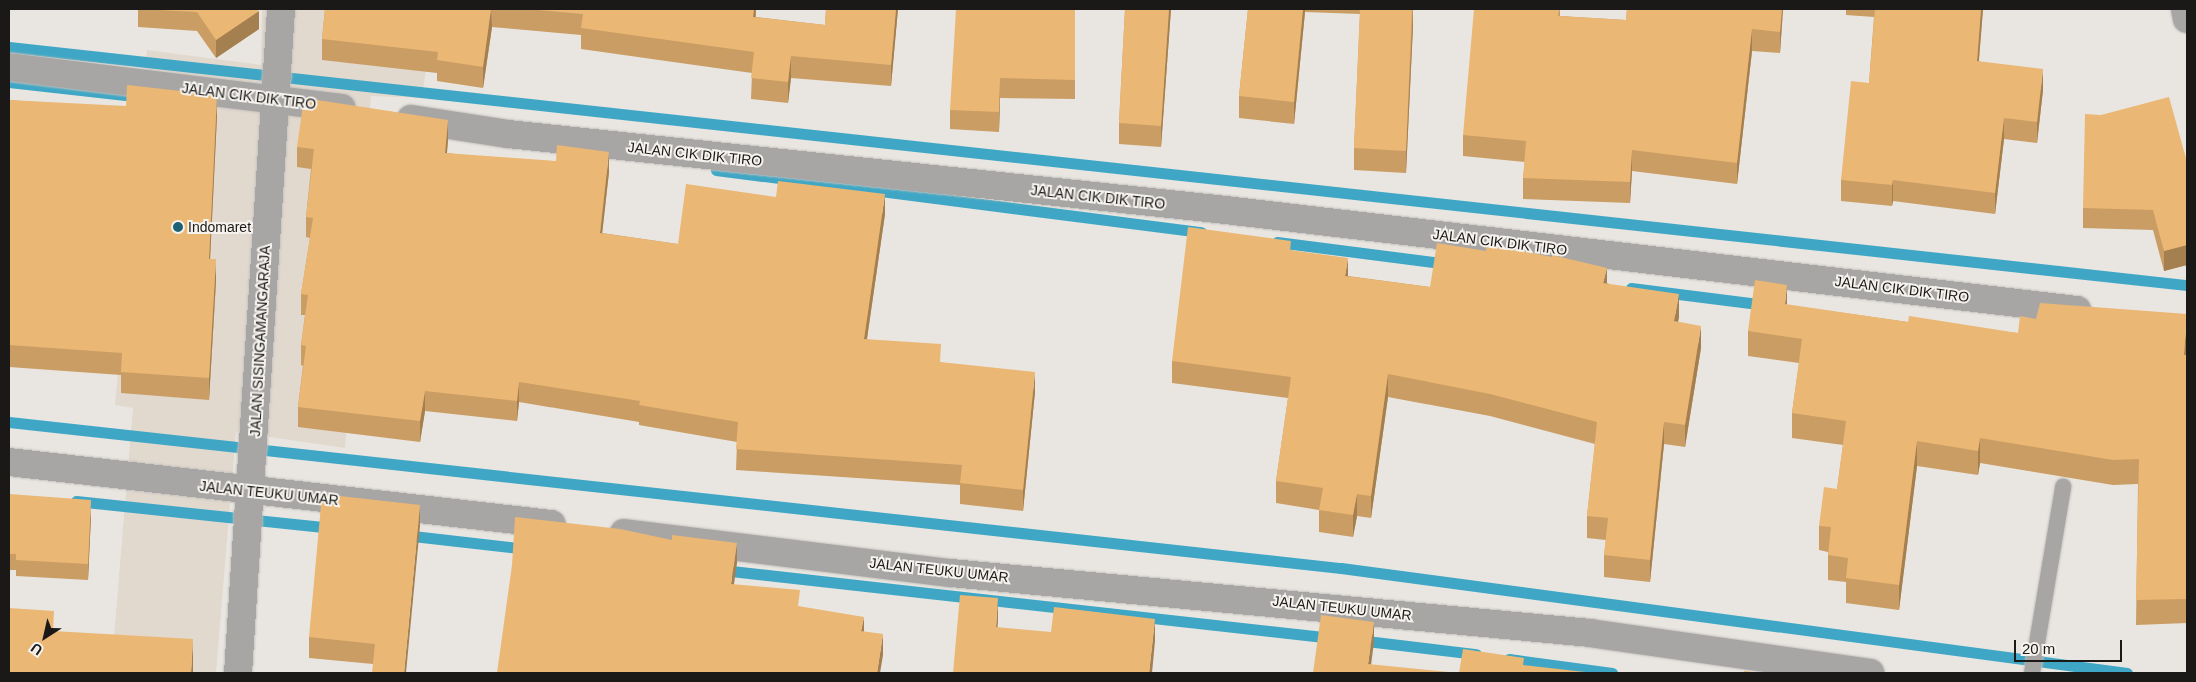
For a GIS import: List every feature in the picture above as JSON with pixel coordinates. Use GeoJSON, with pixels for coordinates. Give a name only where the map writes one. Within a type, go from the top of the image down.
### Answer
{"type":"FeatureCollection","features":[{"type":"Feature","properties":{"kind":"street","name":"JALAN SISINGAMANGARAJA"},"geometry":{"type":"LineString","coordinates":[[238,673],[281,9]]}},
{"type":"Feature","properties":{"kind":"street"},"geometry":{"type":"LineString","coordinates":[[2184,9],[2187,19]]}},
{"type":"Feature","properties":{"kind":"street","name":"JALAN CIK DIK TIRO"},"geometry":{"type":"LineString","coordinates":[[9,67],[275,98],[518,135],[1217,209],[2098,312]]}},
{"type":"Feature","properties":{"kind":"street","name":"JALAN TEUKU UMAR"},"geometry":{"type":"LineString","coordinates":[[9,462],[951,573],[1590,633],[1870,673]]}},
{"type":"Feature","properties":{"kind":"lane"},"geometry":{"type":"LineString","coordinates":[[2032,673],[2063,486]]}},
{"type":"Feature","properties":{"kind":"shaded area"},"geometry":{"type":"Polygon","coordinates":[[[262,9],[434,9],[422,98],[371,96],[345,448],[236,432],[216,673],[111,673],[133,408],[115,405],[147,50],[261,65],[262,9]]]}},
{"type":"Feature","properties":{"kind":"building"},"geometry":{"type":"Polygon","coordinates":[[[140,9],[257,9],[259,11],[216,40],[197,12],[140,9]]]}},
{"type":"Feature","properties":{"kind":"building"},"geometry":{"type":"Polygon","coordinates":[[[325,9],[491,9],[483,67],[437,60],[438,52],[322,39],[325,9]]]}},
{"type":"Feature","properties":{"kind":"building"},"geometry":{"type":"Polygon","coordinates":[[[527,9],[754,9],[753,17],[825,25],[826,9],[896,9],[891,65],[791,56],[788,82],[751,78],[754,52],[581,28],[583,14],[527,9]]]}},
{"type":"Feature","properties":{"kind":"building"},"geometry":{"type":"Polygon","coordinates":[[[956,9],[1075,9],[1075,80],[1000,78],[999,112],[950,110],[956,9]]]}},
{"type":"Feature","properties":{"kind":"building"},"geometry":{"type":"Polygon","coordinates":[[[1125,9],[1169,9],[1161,126],[1119,123],[1125,9]]]}},
{"type":"Feature","properties":{"kind":"building"},"geometry":{"type":"Polygon","coordinates":[[[1248,9],[1303,9],[1294,102],[1239,96],[1248,9]]]}},
{"type":"Feature","properties":{"kind":"building"},"geometry":{"type":"Polygon","coordinates":[[[1360,9],[1412,9],[1406,151],[1354,148],[1360,9]]]}},
{"type":"Feature","properties":{"kind":"building"},"geometry":{"type":"Polygon","coordinates":[[[1474,9],[1559,9],[1558,16],[1626,20],[1627,9],[1782,9],[1780,32],[1752,29],[1737,163],[1632,150],[1630,182],[1523,178],[1526,141],[1463,135],[1474,9]]]}},
{"type":"Feature","properties":{"kind":"building"},"geometry":{"type":"Polygon","coordinates":[[[1875,9],[1981,9],[1977,61],[2043,69],[2037,122],[2004,118],[1995,193],[1893,180],[1892,185],[1841,180],[1851,81],[1869,83],[1875,9]]]}},
{"type":"Feature","properties":{"kind":"building"},"geometry":{"type":"Polygon","coordinates":[[[127,85],[217,95],[209,259],[216,259],[209,378],[121,372],[122,353],[9,345],[9,100],[126,106],[127,85]]]}},
{"type":"Feature","properties":{"kind":"building"},"geometry":{"type":"Polygon","coordinates":[[[2169,97],[2187,162],[2187,245],[2164,251],[2153,210],[2083,208],[2085,114],[2101,115],[2169,97]]]}},
{"type":"Feature","properties":{"kind":"building"},"geometry":{"type":"Polygon","coordinates":[[[304,98],[448,120],[445,153],[556,161],[557,145],[609,152],[600,233],[678,244],[686,184],[776,197],[778,181],[885,194],[864,339],[941,344],[940,362],[1035,372],[1023,490],[960,483],[962,465],[736,449],[738,422],[639,405],[640,401],[519,382],[517,401],[425,391],[420,421],[298,407],[306,346],[301,345],[308,295],[301,294],[313,218],[306,217],[314,149],[297,147],[304,98]]]}},
{"type":"Feature","properties":{"kind":"building"},"geometry":{"type":"Polygon","coordinates":[[[1188,227],[1291,241],[1290,250],[1348,258],[1345,276],[1430,287],[1437,243],[1486,251],[1487,244],[1552,257],[1552,255],[1607,268],[1603,283],[1679,294],[1674,321],[1701,326],[1685,425],[1664,422],[1650,560],[1604,555],[1608,518],[1587,516],[1597,422],[1490,394],[1388,374],[1371,496],[1357,494],[1353,515],[1319,510],[1323,488],[1276,481],[1291,377],[1172,361],[1188,227]]]}},
{"type":"Feature","properties":{"kind":"building"},"geometry":{"type":"Polygon","coordinates":[[[1755,280],[1787,285],[1785,304],[1908,322],[1909,316],[2018,333],[2020,316],[2036,319],[2040,303],[2187,314],[2184,355],[2187,355],[2187,599],[2136,600],[2139,459],[2113,460],[1980,438],[1978,451],[1917,441],[1899,585],[1846,578],[1848,558],[1828,555],[1831,527],[1819,526],[1824,487],[1837,489],[1846,421],[1792,413],[1802,339],[1748,331],[1755,280]]]}},
{"type":"Feature","properties":{"kind":"building"},"geometry":{"type":"Polygon","coordinates":[[[9,494],[91,500],[88,564],[16,560],[16,554],[9,554],[9,494]]]}},
{"type":"Feature","properties":{"kind":"building"},"geometry":{"type":"Polygon","coordinates":[[[322,494],[420,505],[404,673],[372,673],[375,644],[309,637],[322,494]]]}},
{"type":"Feature","properties":{"kind":"building"},"geometry":{"type":"Polygon","coordinates":[[[515,517],[620,529],[672,540],[672,535],[737,543],[731,584],[800,590],[798,606],[864,617],[861,631],[883,634],[877,673],[497,673],[512,565],[515,517]]]}},
{"type":"Feature","properties":{"kind":"building"},"geometry":{"type":"Polygon","coordinates":[[[960,595],[998,598],[996,627],[1051,632],[1054,607],[1155,619],[1149,673],[953,673],[960,595]]]}},
{"type":"Feature","properties":{"kind":"building"},"geometry":{"type":"Polygon","coordinates":[[[9,608],[54,611],[53,631],[193,639],[191,673],[9,673],[9,608]]]}},
{"type":"Feature","properties":{"kind":"building"},"geometry":{"type":"Polygon","coordinates":[[[1321,615],[1374,622],[1368,664],[1459,673],[1313,673],[1321,615]]]}},
{"type":"Feature","properties":{"kind":"building"},"geometry":{"type":"Polygon","coordinates":[[[1463,649],[1524,658],[1523,665],[1594,673],[1459,673],[1463,649]]]}},
{"type":"Feature","properties":{"kind":"building"},"geometry":{"type":"Polygon","coordinates":[[[1744,671],[1762,673],[1744,673],[1744,671]]]}},
{"type":"Feature","properties":{"kind":"waterway"},"geometry":{"type":"LineString","coordinates":[[9,47],[2187,285]]}},
{"type":"Feature","properties":{"kind":"waterway"},"geometry":{"type":"LineString","coordinates":[[9,82],[125,95]]}},
{"type":"Feature","properties":{"kind":"waterway"},"geometry":{"type":"LineString","coordinates":[[716,170],[1201,232]]}},
{"type":"Feature","properties":{"kind":"waterway"},"geometry":{"type":"LineString","coordinates":[[1277,242],[1449,264]]}},
{"type":"Feature","properties":{"kind":"waterway"},"geometry":{"type":"LineString","coordinates":[[1631,288],[1766,305]]}},
{"type":"Feature","properties":{"kind":"waterway"},"geometry":{"type":"LineString","coordinates":[[9,422],[1341,568],[2127,673]]}},
{"type":"Feature","properties":{"kind":"waterway"},"geometry":{"type":"LineString","coordinates":[[76,501],[333,528]]}},
{"type":"Feature","properties":{"kind":"waterway"},"geometry":{"type":"LineString","coordinates":[[404,535],[527,549]]}},
{"type":"Feature","properties":{"kind":"waterway"},"geometry":{"type":"LineString","coordinates":[[722,570],[1332,638]]}},
{"type":"Feature","properties":{"kind":"waterway"},"geometry":{"type":"LineString","coordinates":[[1358,640],[1476,654]]}},
{"type":"Feature","properties":{"kind":"waterway"},"geometry":{"type":"LineString","coordinates":[[1509,659],[1612,673]]}},
{"type":"Feature","properties":{"kind":"place","name":"Indomaret"},"geometry":{"type":"Point","coordinates":[178,227]}}]}
